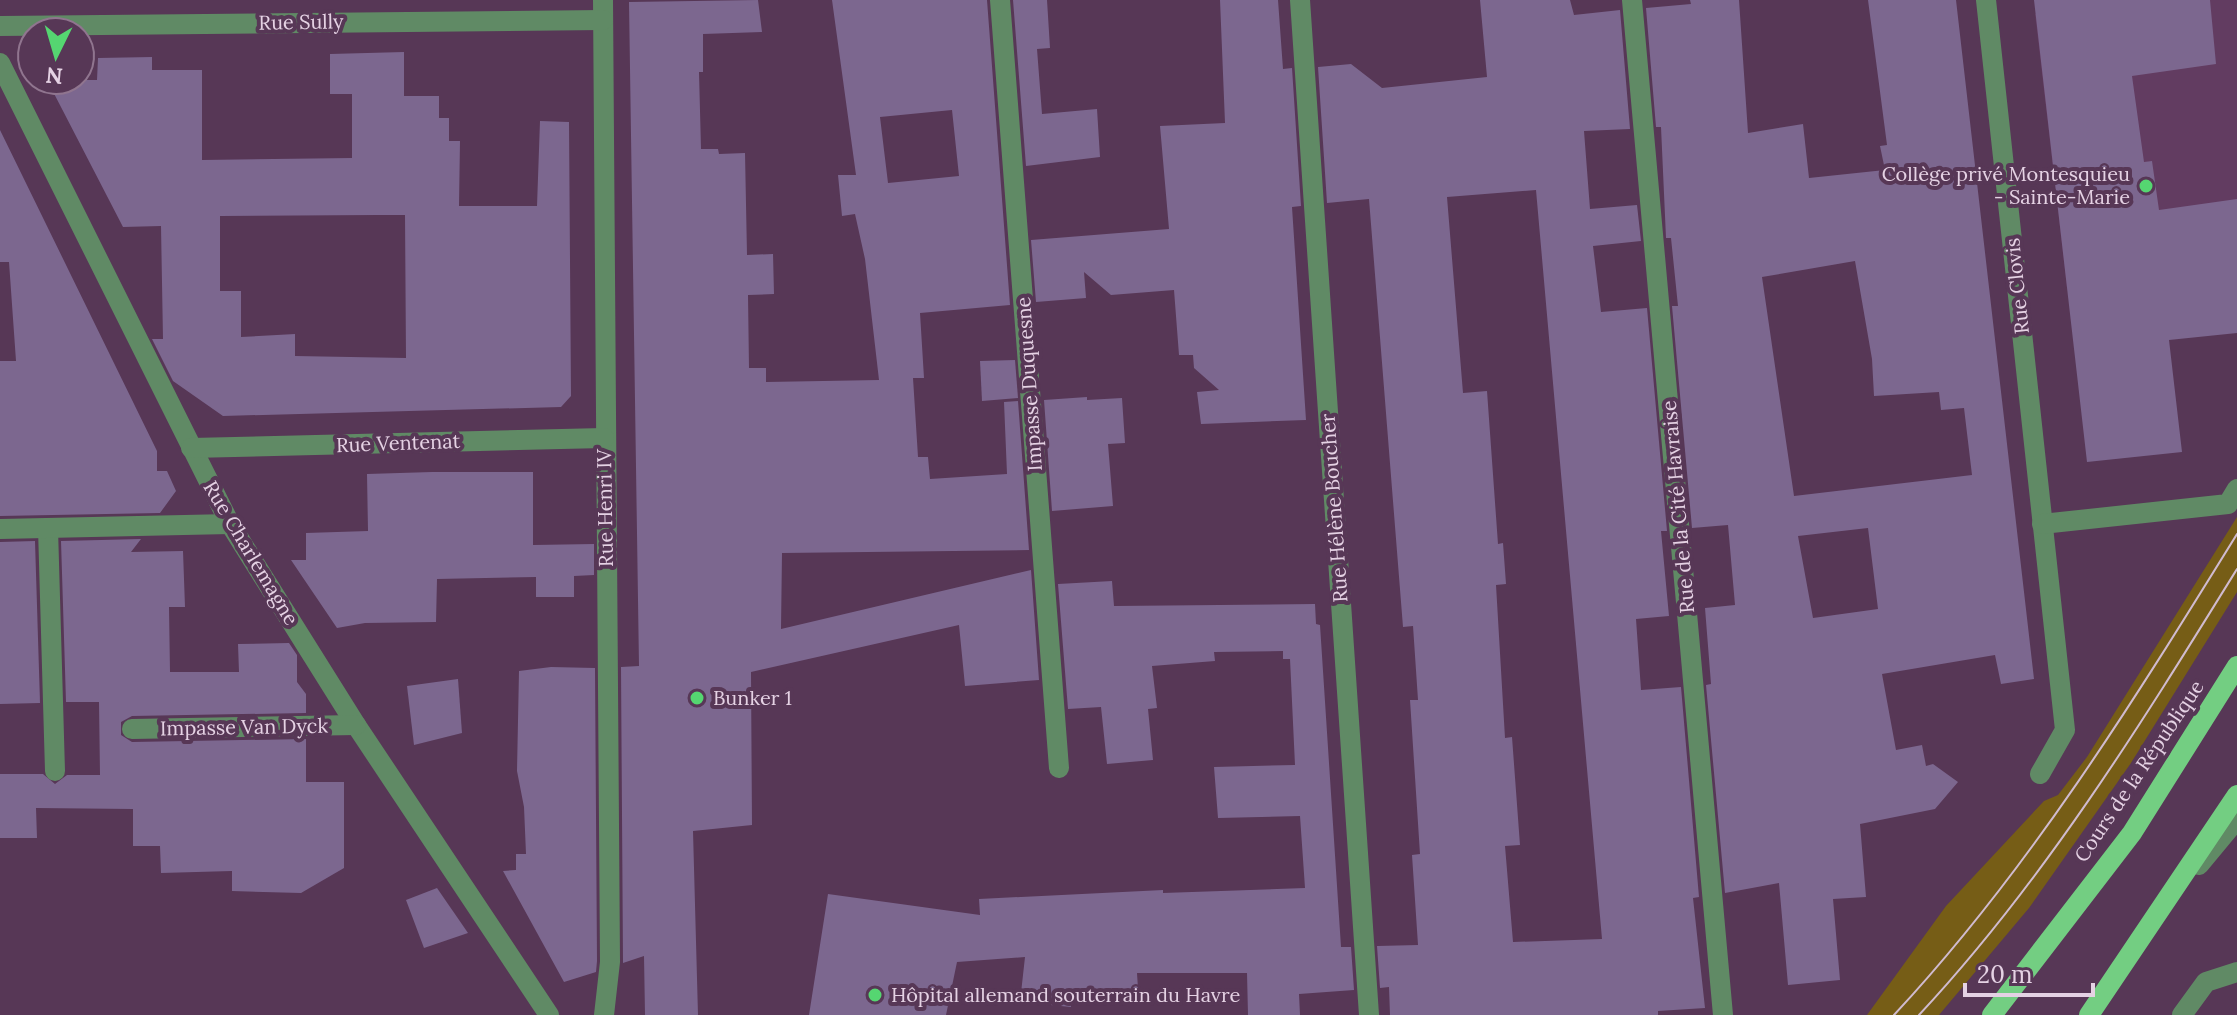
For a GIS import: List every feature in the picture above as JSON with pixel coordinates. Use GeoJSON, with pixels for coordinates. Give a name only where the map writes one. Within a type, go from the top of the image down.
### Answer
{"type":"FeatureCollection","features":[{"type":"Feature","properties":{"kind":"main road","name":"Cours de la République"},"geometry":{"type":"LineString","coordinates":[[1992,1015],[2132,833],[2237,666]]}},
{"type":"Feature","properties":{"kind":"main road"},"geometry":{"type":"LineString","coordinates":[[2089,1015],[2237,795]]}},
{"type":"Feature","properties":{"kind":"street","name":"Impasse Duquesne"},"geometry":{"type":"LineString","coordinates":[[1000,0],[1059,768]]}},
{"type":"Feature","properties":{"kind":"street","name":"Rue Hélène Boucher"},"geometry":{"type":"LineString","coordinates":[[1300,0],[1369,1015]]}},
{"type":"Feature","properties":{"kind":"street","name":"Rue de la Cité Havraise"},"geometry":{"type":"LineString","coordinates":[[1632,0],[1723,1015]]}},
{"type":"Feature","properties":{"kind":"street","name":"Rue Clovis"},"geometry":{"type":"LineString","coordinates":[[1986,0],[2065,730],[2040,774]]}},
{"type":"Feature","properties":{"kind":"street","name":"Rue Sully"},"geometry":{"type":"LineString","coordinates":[[0,26],[603,10]]}},
{"type":"Feature","properties":{"kind":"street","name":"Rue Henri IV"},"geometry":{"type":"LineString","coordinates":[[603,10],[610,962],[604,1015]]}},
{"type":"Feature","properties":{"kind":"street","name":"Rue Charlemagne"},"geometry":{"type":"LineString","coordinates":[[0,63],[230,524],[356,725],[549,1015]]}},
{"type":"Feature","properties":{"kind":"street","name":"Rue Ventenat"},"geometry":{"type":"LineString","coordinates":[[191,448],[604,438]]}},
{"type":"Feature","properties":{"kind":"street"},"geometry":{"type":"LineString","coordinates":[[2042,524],[2228,504],[2237,489]]}},
{"type":"Feature","properties":{"kind":"street"},"geometry":{"type":"LineString","coordinates":[[0,529],[230,524]]}},
{"type":"Feature","properties":{"kind":"street"},"geometry":{"type":"LineString","coordinates":[[48,528],[55,771]]}},
{"type":"Feature","properties":{"kind":"street","name":"Impasse Van Dyck"},"geometry":{"type":"LineString","coordinates":[[132,729],[356,725]]}},
{"type":"Feature","properties":{"kind":"street"},"geometry":{"type":"LineString","coordinates":[[2154,920],[2237,819]]}},
{"type":"Feature","properties":{"kind":"street"},"geometry":{"type":"LineString","coordinates":[[2182,1015],[2206,982],[2237,972]]}},
{"type":"Feature","properties":{"kind":"shaded area","name":"Collège privé Montesquieu - Sainte-Marie"},"geometry":{"type":"Polygon","coordinates":[[[2161,0],[2237,0],[2237,265],[2067,288],[2035,14],[2161,0]]]}},
{"type":"Feature","properties":{"kind":"shaded area"},"geometry":{"type":"Polygon","coordinates":[[[2237,517],[2237,592],[2131,763],[2029,908],[1939,1015],[1867,1015],[1946,906],[2044,801],[2058,795],[2087,757],[2237,517]]]}},
{"type":"Feature","properties":{"kind":"building"},"geometry":{"type":"Polygon","coordinates":[[[758,0],[762,32],[703,34],[703,72],[699,72],[701,149],[718,149],[719,154],[745,153],[747,255],[773,254],[774,294],[748,295],[749,368],[766,368],[766,382],[879,380],[865,259],[855,214],[842,216],[838,175],[856,175],[832,0],[987,0],[1010,305],[920,313],[924,378],[913,378],[918,457],[928,457],[930,479],[1007,474],[1004,402],[1018,401],[1029,550],[782,553],[781,629],[1031,570],[1039,680],[965,686],[959,625],[751,672],[752,825],[693,831],[698,1015],[645,1015],[644,956],[623,963],[621,667],[639,666],[629,2],[758,0]],[[952,110],[880,117],[888,183],[959,176],[952,110]]]}},
{"type":"Feature","properties":{"kind":"building"},"geometry":{"type":"Polygon","coordinates":[[[1013,0],[1047,0],[1050,48],[1037,49],[1042,114],[1097,109],[1100,157],[1026,166],[1013,0]]]}},
{"type":"Feature","properties":{"kind":"building"},"geometry":{"type":"Polygon","coordinates":[[[1220,0],[1278,0],[1283,69],[1292,68],[1301,206],[1292,207],[1306,420],[1201,424],[1197,392],[1219,390],[1194,368],[1193,355],[1179,355],[1174,290],[1111,295],[1084,272],[1086,298],[1036,302],[1031,240],[1169,229],[1160,126],[1225,123],[1220,0]]]}},
{"type":"Feature","properties":{"kind":"building"},"geometry":{"type":"Polygon","coordinates":[[[1480,0],[1570,0],[1574,15],[1620,10],[1630,129],[1584,131],[1590,209],[1637,205],[1641,241],[1593,246],[1601,312],[1647,308],[1667,531],[1661,531],[1669,616],[1636,619],[1641,690],[1681,687],[1699,897],[1693,898],[1705,1008],[1658,1011],[1658,1015],[1390,1015],[1389,987],[1380,988],[1377,946],[1418,945],[1412,855],[1420,854],[1410,700],[1418,700],[1413,626],[1403,627],[1369,199],[1327,203],[1318,67],[1351,64],[1382,88],[1487,77],[1480,0]],[[1536,190],[1447,197],[1463,393],[1487,391],[1498,544],[1503,543],[1506,584],[1496,585],[1505,738],[1512,737],[1520,845],[1505,846],[1513,942],[1602,939],[1536,190]]]}},
{"type":"Feature","properties":{"kind":"building"},"geometry":{"type":"Polygon","coordinates":[[[1690,0],[1739,0],[1748,133],[1803,124],[1809,178],[1885,170],[1880,146],[1887,145],[1868,0],[1956,0],[2034,679],[2001,684],[1995,655],[1882,674],[1896,750],[1922,745],[1926,766],[1933,764],[1958,782],[1935,809],[1860,824],[1866,897],[1833,899],[1840,980],[1788,985],[1779,883],[1725,893],[1706,685],[1711,684],[1705,608],[1735,605],[1728,525],[1692,528],[1672,306],[1678,306],[1671,238],[1666,238],[1661,127],[1656,127],[1646,8],[1691,4],[1690,0]],[[1855,261],[1762,277],[1794,496],[1972,475],[1964,408],[1941,410],[1939,392],[1874,396],[1872,359],[1855,261]],[[1868,528],[1798,536],[1813,618],[1878,609],[1868,528]]]}},
{"type":"Feature","properties":{"kind":"building","name":"Collège privé Montesquieu - Sainte-Marie"},"geometry":{"type":"Polygon","coordinates":[[[2034,0],[2210,0],[2216,64],[2132,76],[2144,162],[2152,161],[2159,210],[2237,199],[2237,333],[2169,340],[2182,452],[2087,462],[2034,0]]]}},
{"type":"Feature","properties":{"kind":"building"},"geometry":{"type":"Polygon","coordinates":[[[404,52],[404,96],[439,96],[439,118],[449,118],[449,141],[460,141],[459,206],[537,206],[540,121],[569,122],[571,396],[561,407],[223,416],[173,381],[152,339],[163,339],[161,226],[123,227],[55,96],[96,96],[98,58],[152,57],[152,70],[202,70],[202,160],[352,158],[352,94],[330,94],[330,54],[404,52]],[[405,215],[220,216],[220,291],[241,291],[241,337],[295,334],[295,356],[406,358],[405,215]]]}},
{"type":"Feature","properties":{"kind":"building"},"geometry":{"type":"Polygon","coordinates":[[[0,130],[157,451],[157,471],[167,471],[176,491],[160,513],[0,516],[0,361],[16,361],[9,262],[0,262],[0,130]]]}},
{"type":"Feature","properties":{"kind":"building"},"geometry":{"type":"Polygon","coordinates":[[[1015,360],[1018,398],[982,401],[980,361],[1015,360]]]}},
{"type":"Feature","properties":{"kind":"building"},"geometry":{"type":"Polygon","coordinates":[[[1087,397],[1087,400],[1122,398],[1125,443],[1108,444],[1113,506],[1052,511],[1044,400],[1087,397]]]}},
{"type":"Feature","properties":{"kind":"building"},"geometry":{"type":"Polygon","coordinates":[[[533,472],[533,545],[594,544],[594,575],[574,576],[574,597],[536,597],[536,577],[437,579],[436,622],[365,623],[337,628],[291,560],[306,560],[306,533],[368,531],[367,474],[533,472]]]}},
{"type":"Feature","properties":{"kind":"building"},"geometry":{"type":"Polygon","coordinates":[[[141,539],[131,552],[183,551],[185,607],[169,607],[170,672],[239,672],[238,644],[289,643],[297,655],[297,682],[306,694],[306,713],[132,716],[121,722],[121,735],[132,742],[306,739],[306,782],[344,782],[344,868],[301,893],[232,891],[232,871],[161,873],[160,846],[133,846],[133,809],[36,808],[37,838],[0,838],[0,774],[43,774],[55,784],[67,775],[100,775],[99,702],[66,702],[61,541],[141,539]]]}},
{"type":"Feature","properties":{"kind":"building"},"geometry":{"type":"Polygon","coordinates":[[[35,541],[40,703],[0,704],[0,542],[35,541]]]}},
{"type":"Feature","properties":{"kind":"building"},"geometry":{"type":"Polygon","coordinates":[[[1112,581],[1114,606],[1315,604],[1316,624],[1320,625],[1341,947],[1351,947],[1354,990],[1299,994],[1300,1015],[1248,1015],[1247,973],[1137,973],[1138,989],[1070,994],[1071,1007],[1020,1002],[1025,957],[957,962],[946,1015],[809,1015],[828,894],[980,915],[979,899],[1163,890],[1163,893],[1305,888],[1300,816],[1218,818],[1214,767],[1295,765],[1290,659],[1283,659],[1283,651],[1214,652],[1215,661],[1152,666],[1157,708],[1148,709],[1153,760],[1107,764],[1101,707],[1068,709],[1058,584],[1112,581]]]}},
{"type":"Feature","properties":{"kind":"building"},"geometry":{"type":"Polygon","coordinates":[[[551,667],[595,668],[596,972],[564,982],[503,871],[516,870],[516,854],[526,854],[524,807],[517,771],[519,671],[551,667]]]}},
{"type":"Feature","properties":{"kind":"building"},"geometry":{"type":"Polygon","coordinates":[[[458,679],[462,733],[414,745],[407,686],[458,679]]]}},
{"type":"Feature","properties":{"kind":"building"},"geometry":{"type":"Polygon","coordinates":[[[437,888],[468,933],[424,948],[406,900],[437,888]]]}},
{"type":"Feature","properties":{"kind":"tram line"},"geometry":{"type":"LineString","coordinates":[[1894,1015],[1990,902],[2077,783],[2159,660],[2237,534]]}},
{"type":"Feature","properties":{"kind":"tram line"},"geometry":{"type":"LineString","coordinates":[[1919,1015],[2008,911],[2089,800],[2237,569]]}},
{"type":"Feature","properties":{"kind":"place","name":"Collège privé Montesquieu - Sainte-Marie"},"geometry":{"type":"Point","coordinates":[2146,186]}},
{"type":"Feature","properties":{"kind":"place","name":"Bunker 1"},"geometry":{"type":"Point","coordinates":[697,698]}},
{"type":"Feature","properties":{"kind":"place","name":"Hôpital allemand souterrain du Havre"},"geometry":{"type":"Point","coordinates":[875,995]}}]}
